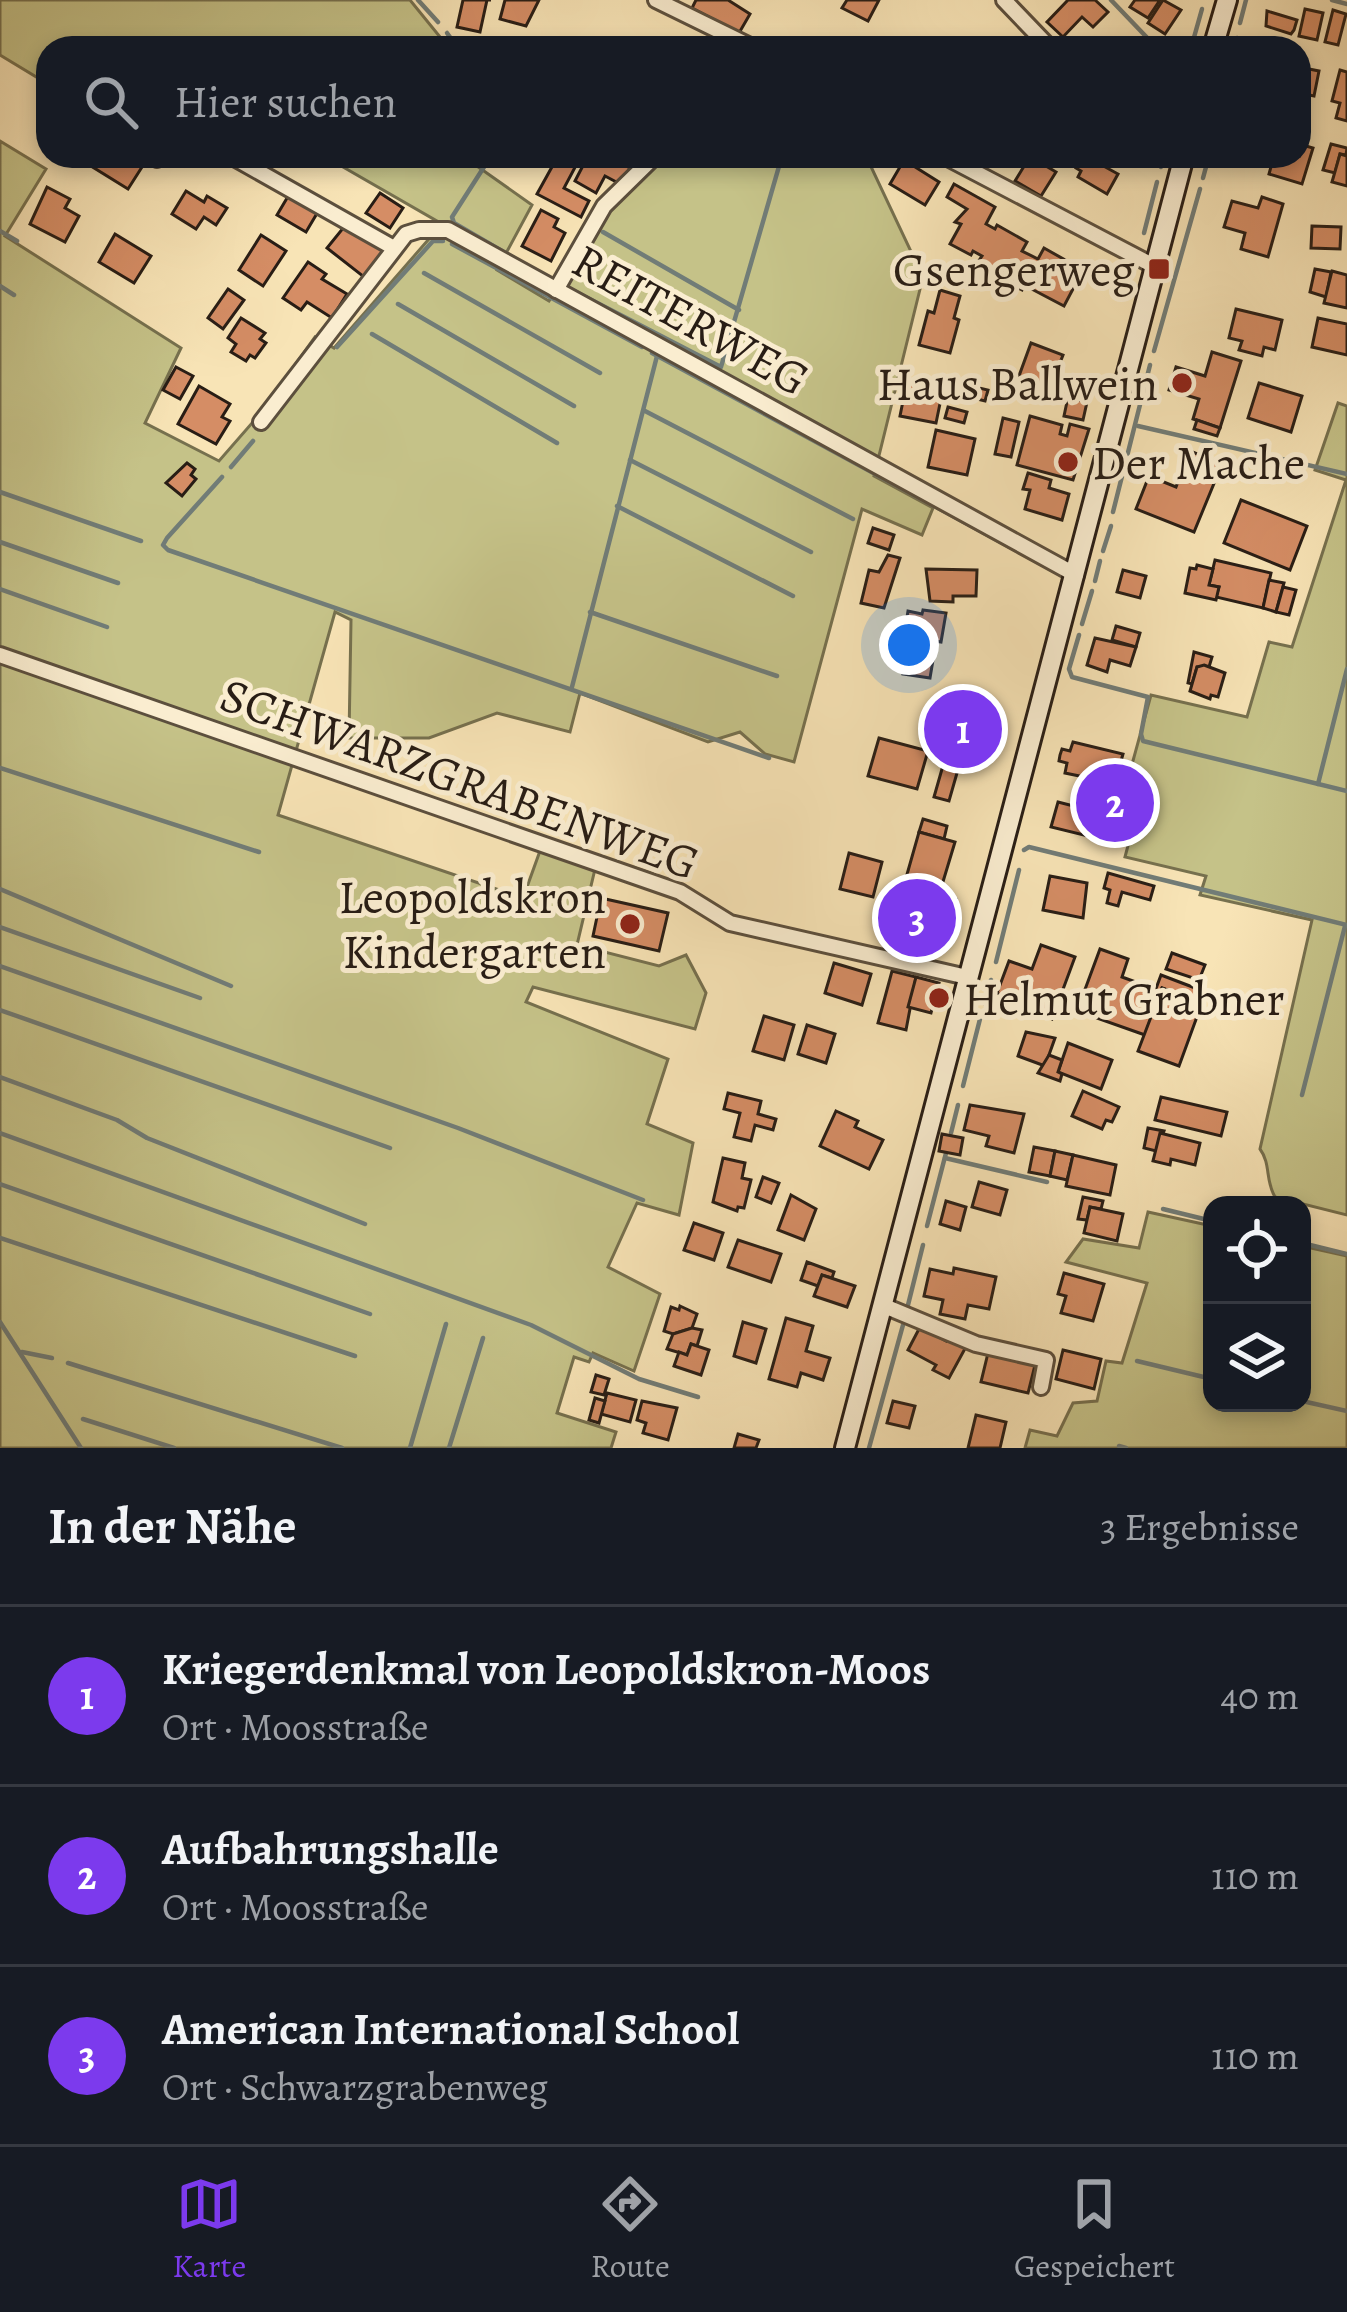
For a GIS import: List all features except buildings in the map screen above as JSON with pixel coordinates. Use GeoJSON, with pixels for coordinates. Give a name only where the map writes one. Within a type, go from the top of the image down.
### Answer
{"type":"FeatureCollection","features":[{"type":"Feature","properties":{"kind":"street"},"geometry":{"type":"LineString","coordinates":[[656,0],[725,36]]}},
{"type":"Feature","properties":{"kind":"street"},"geometry":{"type":"LineString","coordinates":[[1004,0],[1038,36]]}},
{"type":"Feature","properties":{"kind":"street"},"geometry":{"type":"LineString","coordinates":[[1217,36],[1227,0]]}},
{"type":"Feature","properties":{"kind":"street"},"geometry":{"type":"LineString","coordinates":[[252,168],[394,248],[261,422]]}},
{"type":"Feature","properties":{"kind":"street"},"geometry":{"type":"LineString","coordinates":[[556,290],[604,206],[644,168]]}},
{"type":"Feature","properties":{"kind":"street"},"geometry":{"type":"LineString","coordinates":[[967,168],[1154,266]]}},
{"type":"Feature","properties":{"kind":"street"},"geometry":{"type":"LineString","coordinates":[[844,1448],[1181,168]]}},
{"type":"Feature","properties":{"kind":"street","name":"REITERWEG"},"geometry":{"type":"LineString","coordinates":[[394,248],[406,234],[448,230],[1076,575]]}},
{"type":"Feature","properties":{"kind":"street","name":"SCHWARZGRABENWEG"},"geometry":{"type":"LineString","coordinates":[[0,655],[680,892],[730,923],[967,977]]}},
{"type":"Feature","properties":{"kind":"street"},"geometry":{"type":"LineString","coordinates":[[882,1305],[976,1344],[1046,1360],[1041,1387]]}},
{"type":"Feature","properties":{"kind":"shaded area"},"geometry":{"type":"Polygon","coordinates":[[[0,0],[410,0],[439,36],[36,36],[36,77],[0,55],[0,0]]]}},
{"type":"Feature","properties":{"kind":"shaded area"},"geometry":{"type":"Polygon","coordinates":[[[0,141],[36,163],[36,168],[46,169],[5,236],[181,348],[145,423],[219,461],[315,337],[334,348],[442,224],[345,168],[480,168],[532,205],[497,270],[549,301],[614,206],[651,168],[872,168],[923,277],[874,476],[933,508],[922,535],[862,509],[794,762],[765,754],[740,732],[708,742],[580,693],[570,732],[497,713],[429,738],[349,738],[351,620],[335,612],[278,815],[523,898],[540,851],[595,869],[577,945],[659,966],[686,955],[706,993],[695,1029],[533,987],[526,1002],[668,1059],[647,1124],[693,1143],[679,1215],[637,1203],[608,1267],[660,1294],[634,1371],[593,1353],[589,1362],[574,1357],[557,1413],[616,1432],[611,1448],[0,1448],[0,141]]]}},
{"type":"Feature","properties":{"kind":"shaded area"},"geometry":{"type":"Polygon","coordinates":[[[1338,403],[1347,406],[1347,1215],[1311,1206],[1311,1196],[1275,1196],[1260,1149],[1312,920],[1200,895],[1206,876],[1125,857],[1138,808],[1125,790],[1151,695],[1247,717],[1269,642],[1292,647],[1346,480],[1315,470],[1338,403]]]}},
{"type":"Feature","properties":{"kind":"shaded area"},"geometry":{"type":"Polygon","coordinates":[[[1148,1212],[1203,1224],[1203,1412],[1311,1412],[1311,1248],[1347,1256],[1347,1448],[1025,1448],[1030,1430],[1057,1436],[1073,1403],[1097,1401],[1106,1361],[1122,1363],[1147,1283],[1066,1262],[1083,1239],[1139,1248],[1148,1212]]]}},
{"type":"Feature","properties":{"kind":"waterway"},"geometry":{"type":"LineString","coordinates":[[418,0],[438,22]]}},
{"type":"Feature","properties":{"kind":"waterway"},"geometry":{"type":"LineString","coordinates":[[1111,0],[1146,36]]}},
{"type":"Feature","properties":{"kind":"waterway"},"geometry":{"type":"LineString","coordinates":[[1240,23],[1246,0]]}},
{"type":"Feature","properties":{"kind":"waterway"},"geometry":{"type":"LineString","coordinates":[[1332,0],[1347,4]]}},
{"type":"Feature","properties":{"kind":"waterway"},"geometry":{"type":"LineString","coordinates":[[1194,36],[1202,9]]}},
{"type":"Feature","properties":{"kind":"waterway"},"geometry":{"type":"LineString","coordinates":[[483,168],[452,217],[454,223],[514,258]]}},
{"type":"Feature","properties":{"kind":"waterway"},"geometry":{"type":"LineString","coordinates":[[576,292],[721,367],[779,168]]}},
{"type":"Feature","properties":{"kind":"waterway"},"geometry":{"type":"LineString","coordinates":[[1203,178],[1206,168]]}},
{"type":"Feature","properties":{"kind":"waterway"},"geometry":{"type":"LineString","coordinates":[[1144,233],[1157,182]]}},
{"type":"Feature","properties":{"kind":"waterway"},"geometry":{"type":"LineString","coordinates":[[1154,351],[1200,189]]}},
{"type":"Feature","properties":{"kind":"waterway"},"geometry":{"type":"LineString","coordinates":[[0,231],[17,241]]}},
{"type":"Feature","properties":{"kind":"waterway"},"geometry":{"type":"LineString","coordinates":[[603,232],[739,310]]}},
{"type":"Feature","properties":{"kind":"waterway"},"geometry":{"type":"LineString","coordinates":[[337,347],[433,241],[443,241]]}},
{"type":"Feature","properties":{"kind":"waterway"},"geometry":{"type":"LineString","coordinates":[[452,244],[642,347]]}},
{"type":"Feature","properties":{"kind":"waterway"},"geometry":{"type":"LineString","coordinates":[[424,273],[600,373]]}},
{"type":"Feature","properties":{"kind":"waterway"},"geometry":{"type":"LineString","coordinates":[[0,286],[14,295]]}},
{"type":"Feature","properties":{"kind":"waterway"},"geometry":{"type":"LineString","coordinates":[[398,304],[574,406]]}},
{"type":"Feature","properties":{"kind":"waterway"},"geometry":{"type":"LineString","coordinates":[[372,334],[557,443]]}},
{"type":"Feature","properties":{"kind":"waterway"},"geometry":{"type":"LineString","coordinates":[[652,353],[1056,572]]}},
{"type":"Feature","properties":{"kind":"waterway"},"geometry":{"type":"LineString","coordinates":[[572,687],[657,356]]}},
{"type":"Feature","properties":{"kind":"waterway"},"geometry":{"type":"LineString","coordinates":[[1113,512],[1150,365]]}},
{"type":"Feature","properties":{"kind":"waterway"},"geometry":{"type":"LineString","coordinates":[[645,411],[853,519]]}},
{"type":"Feature","properties":{"kind":"waterway"},"geometry":{"type":"LineString","coordinates":[[1138,426],[1347,474]]}},
{"type":"Feature","properties":{"kind":"waterway"},"geometry":{"type":"LineString","coordinates":[[231,467],[253,441]]}},
{"type":"Feature","properties":{"kind":"waterway"},"geometry":{"type":"LineString","coordinates":[[630,460],[811,552]]}},
{"type":"Feature","properties":{"kind":"waterway"},"geometry":{"type":"LineString","coordinates":[[222,477],[167,538],[163,545],[168,550],[769,758]]}},
{"type":"Feature","properties":{"kind":"waterway"},"geometry":{"type":"LineString","coordinates":[[0,492],[141,541]]}},
{"type":"Feature","properties":{"kind":"waterway"},"geometry":{"type":"LineString","coordinates":[[617,506],[793,596]]}},
{"type":"Feature","properties":{"kind":"waterway"},"geometry":{"type":"LineString","coordinates":[[1103,551],[1111,526]]}},
{"type":"Feature","properties":{"kind":"waterway"},"geometry":{"type":"LineString","coordinates":[[0,542],[118,583]]}},
{"type":"Feature","properties":{"kind":"waterway"},"geometry":{"type":"LineString","coordinates":[[1095,581],[1100,561]]}},
{"type":"Feature","properties":{"kind":"waterway"},"geometry":{"type":"LineString","coordinates":[[0,589],[107,627]]}},
{"type":"Feature","properties":{"kind":"waterway"},"geometry":{"type":"LineString","coordinates":[[1082,624],[1092,591]]}},
{"type":"Feature","properties":{"kind":"waterway"},"geometry":{"type":"LineString","coordinates":[[590,612],[777,676]]}},
{"type":"Feature","properties":{"kind":"waterway"},"geometry":{"type":"LineString","coordinates":[[1079,635],[1069,669],[1072,677],[1148,697],[1143,741],[1347,791]]}},
{"type":"Feature","properties":{"kind":"waterway"},"geometry":{"type":"LineString","coordinates":[[1318,784],[1347,669]]}},
{"type":"Feature","properties":{"kind":"waterway"},"geometry":{"type":"LineString","coordinates":[[0,768],[259,852]]}},
{"type":"Feature","properties":{"kind":"waterway"},"geometry":{"type":"LineString","coordinates":[[1024,850],[1029,847],[1347,925]]}},
{"type":"Feature","properties":{"kind":"waterway"},"geometry":{"type":"LineString","coordinates":[[996,962],[1019,870]]}},
{"type":"Feature","properties":{"kind":"waterway"},"geometry":{"type":"LineString","coordinates":[[0,889],[231,986]]}},
{"type":"Feature","properties":{"kind":"waterway"},"geometry":{"type":"LineString","coordinates":[[1302,1095],[1345,926]]}},
{"type":"Feature","properties":{"kind":"waterway"},"geometry":{"type":"LineString","coordinates":[[0,927],[200,998]]}},
{"type":"Feature","properties":{"kind":"waterway"},"geometry":{"type":"LineString","coordinates":[[0,966],[458,1128],[643,1200]]}},
{"type":"Feature","properties":{"kind":"waterway"},"geometry":{"type":"LineString","coordinates":[[984,1003],[991,980]]}},
{"type":"Feature","properties":{"kind":"waterway"},"geometry":{"type":"LineString","coordinates":[[0,1010],[390,1148]]}},
{"type":"Feature","properties":{"kind":"waterway"},"geometry":{"type":"LineString","coordinates":[[963,1086],[980,1019]]}},
{"type":"Feature","properties":{"kind":"waterway"},"geometry":{"type":"LineString","coordinates":[[0,1077],[117,1120],[147,1138],[365,1224]]}},
{"type":"Feature","properties":{"kind":"waterway"},"geometry":{"type":"LineString","coordinates":[[951,1133],[958,1105]]}},
{"type":"Feature","properties":{"kind":"waterway"},"geometry":{"type":"LineString","coordinates":[[0,1133],[531,1325],[639,1379],[698,1397]]}},
{"type":"Feature","properties":{"kind":"waterway"},"geometry":{"type":"LineString","coordinates":[[927,1226],[946,1153]]}},
{"type":"Feature","properties":{"kind":"waterway"},"geometry":{"type":"LineString","coordinates":[[945,1158],[1047,1182]]}},
{"type":"Feature","properties":{"kind":"waterway"},"geometry":{"type":"LineString","coordinates":[[0,1184],[370,1314]]}},
{"type":"Feature","properties":{"kind":"waterway"},"geometry":{"type":"LineString","coordinates":[[1163,1209],[1203,1219]]}},
{"type":"Feature","properties":{"kind":"waterway"},"geometry":{"type":"LineString","coordinates":[[0,1238],[355,1356]]}},
{"type":"Feature","properties":{"kind":"waterway"},"geometry":{"type":"LineString","coordinates":[[907,1309],[923,1245]]}},
{"type":"Feature","properties":{"kind":"waterway"},"geometry":{"type":"LineString","coordinates":[[1311,1245],[1347,1254]]}},
{"type":"Feature","properties":{"kind":"waterway"},"geometry":{"type":"LineString","coordinates":[[0,1322],[81,1448]]}},
{"type":"Feature","properties":{"kind":"waterway"},"geometry":{"type":"LineString","coordinates":[[410,1448],[446,1324]]}},
{"type":"Feature","properties":{"kind":"waterway"},"geometry":{"type":"LineString","coordinates":[[869,1448],[903,1325]]}},
{"type":"Feature","properties":{"kind":"waterway"},"geometry":{"type":"LineString","coordinates":[[449,1448],[483,1338]]}},
{"type":"Feature","properties":{"kind":"waterway"},"geometry":{"type":"LineString","coordinates":[[22,1352],[52,1358]]}},
{"type":"Feature","properties":{"kind":"waterway"},"geometry":{"type":"LineString","coordinates":[[1137,1361],[1203,1377]]}},
{"type":"Feature","properties":{"kind":"waterway"},"geometry":{"type":"LineString","coordinates":[[68,1363],[342,1448]]}},
{"type":"Feature","properties":{"kind":"waterway"},"geometry":{"type":"LineString","coordinates":[[1311,1403],[1347,1411]]}},
{"type":"Feature","properties":{"kind":"waterway"},"geometry":{"type":"LineString","coordinates":[[83,1419],[174,1448]]}},
{"type":"Feature","properties":{"kind":"waterway"},"geometry":{"type":"LineString","coordinates":[[1119,1446],[1126,1448]]}},
{"type":"Feature","properties":{"kind":"place","name":"Gsengerweg"},"geometry":{"type":"Point","coordinates":[1159,269]}},
{"type":"Feature","properties":{"kind":"place","name":"Haus Ballwein"},"geometry":{"type":"Point","coordinates":[1182,383]}},
{"type":"Feature","properties":{"kind":"place","name":"Der Mache"},"geometry":{"type":"Point","coordinates":[1068,462]}},
{"type":"Feature","properties":{"kind":"place","name":"Kriegerdenkmal von Leopoldskron-Moos"},"geometry":{"type":"Point","coordinates":[963,729]}},
{"type":"Feature","properties":{"kind":"place","name":"Aufbahrungshalle"},"geometry":{"type":"Point","coordinates":[1115,803]}},
{"type":"Feature","properties":{"kind":"place","name":"American International School"},"geometry":{"type":"Point","coordinates":[917,918]}},
{"type":"Feature","properties":{"kind":"place","name":"Leopoldskron Kindergarten"},"geometry":{"type":"Point","coordinates":[630,924]}},
{"type":"Feature","properties":{"kind":"place","name":"Helmut Grabner"},"geometry":{"type":"Point","coordinates":[939,998]}}]}
